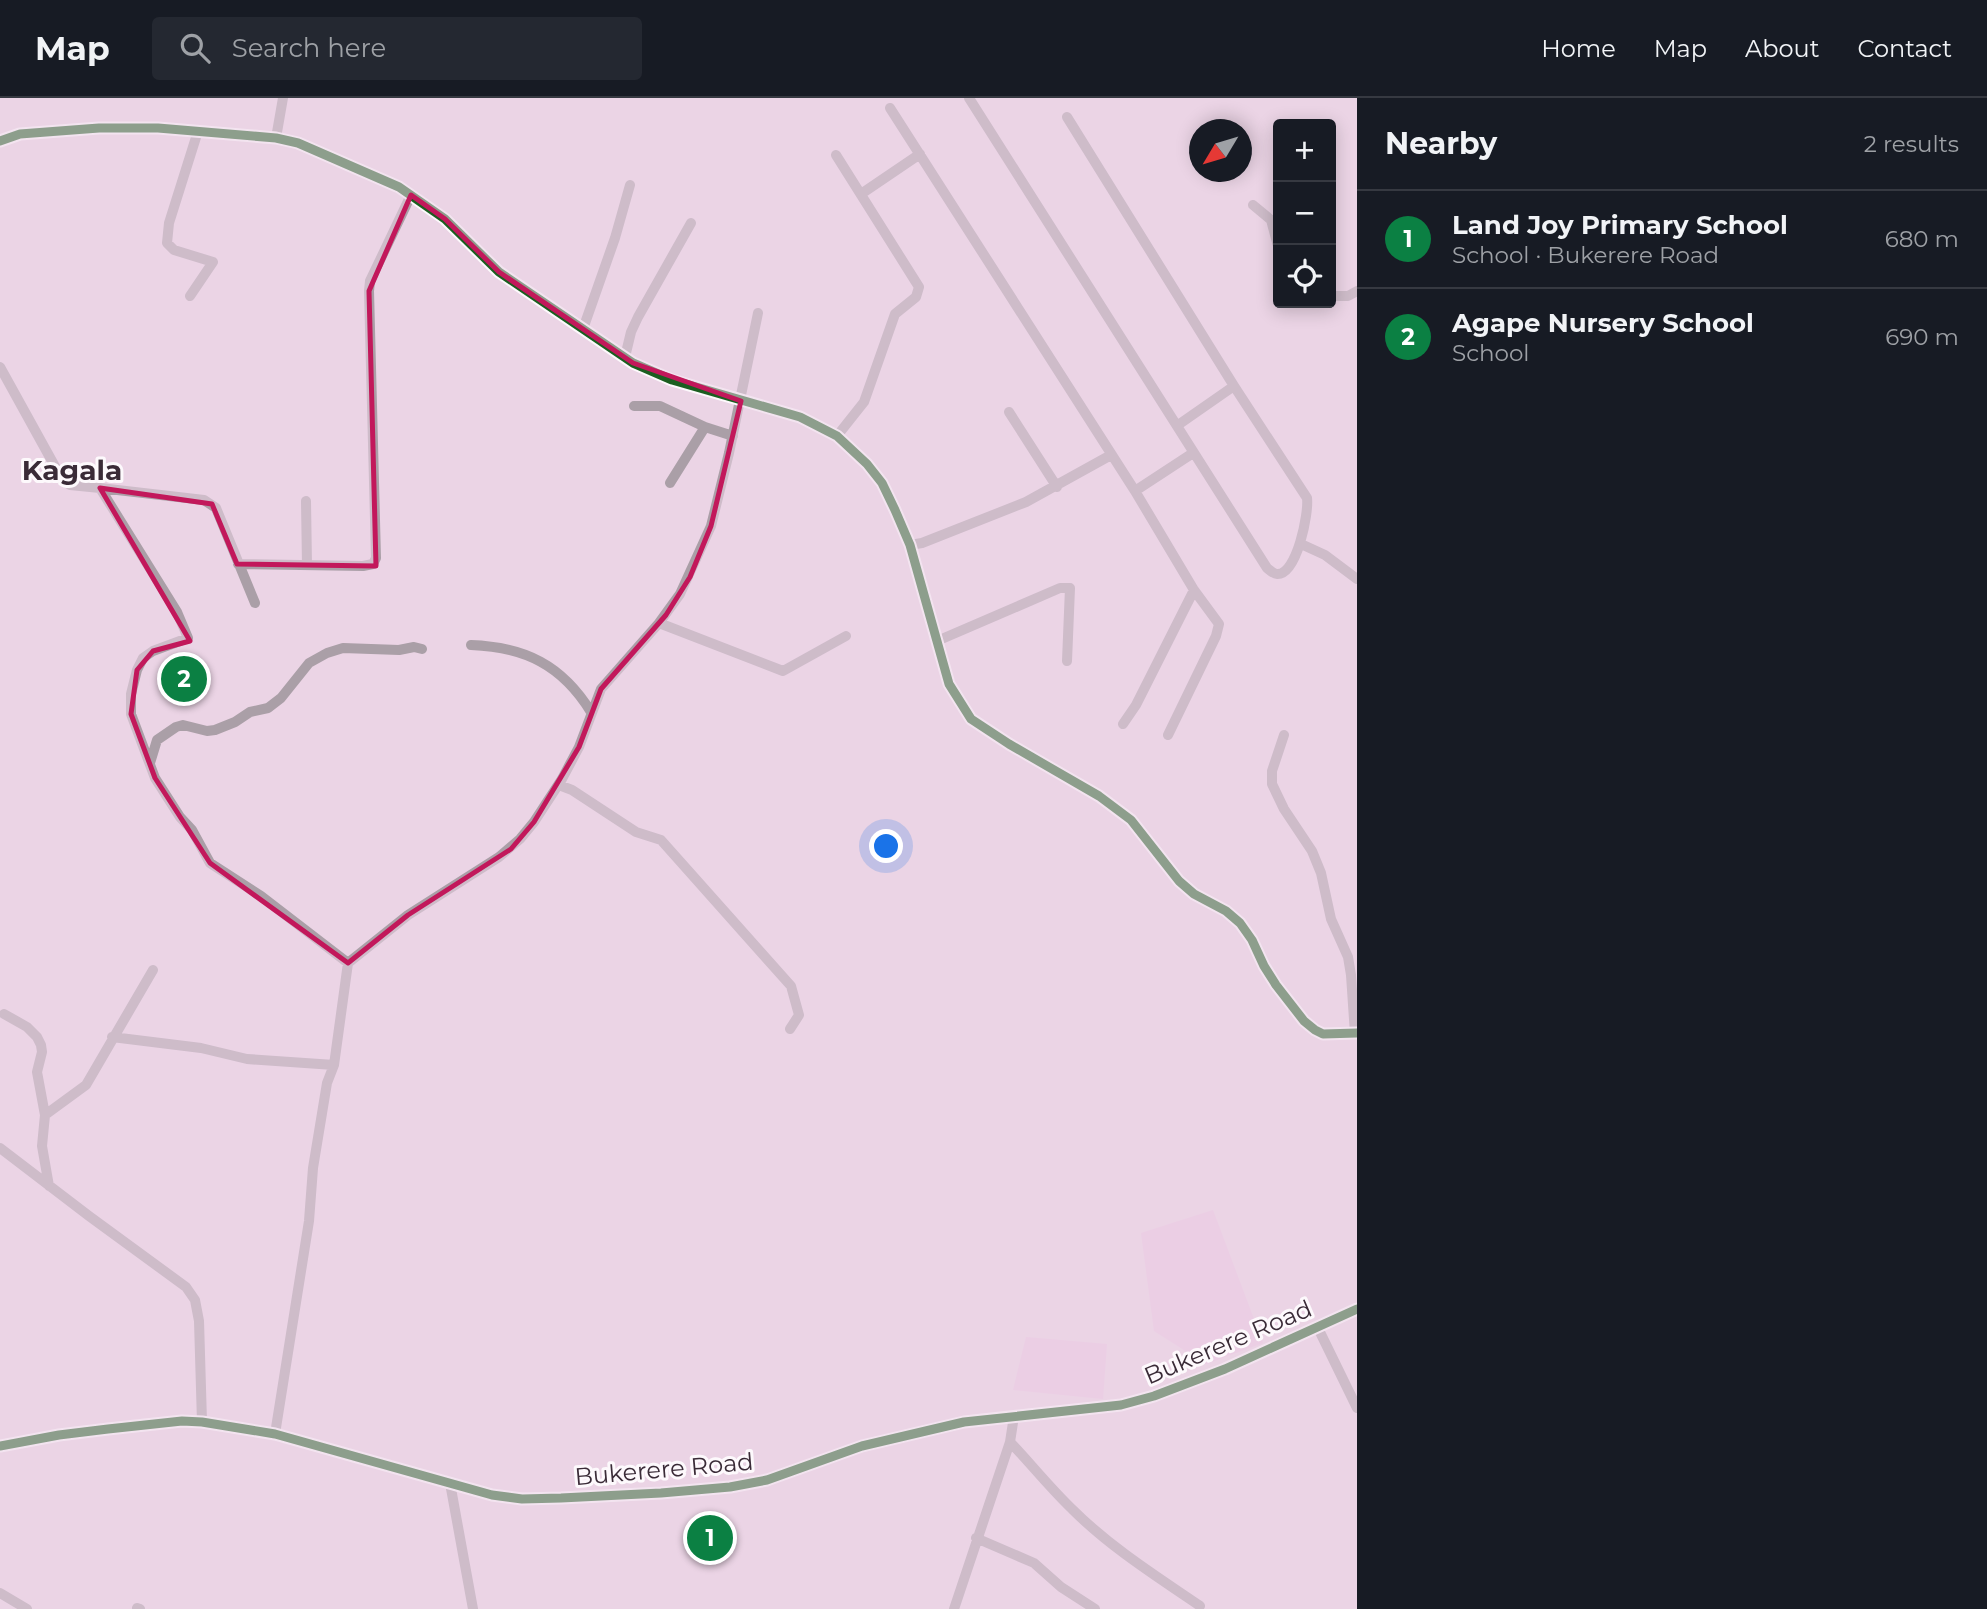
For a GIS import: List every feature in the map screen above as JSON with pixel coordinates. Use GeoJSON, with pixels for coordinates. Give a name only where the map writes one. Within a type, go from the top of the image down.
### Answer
{"type":"FeatureCollection","features":[{"type":"Feature","properties":{"kind":"street"},"geometry":{"type":"LineString","coordinates":[[276,138],[283,98]]}},
{"type":"Feature","properties":{"kind":"street"},"geometry":{"type":"LineString","coordinates":[[969,98],[1267,568],[1274,574],[1280,574],[1300,544],[1309,511],[1307,498],[1067,117]]}},
{"type":"Feature","properties":{"kind":"street"},"geometry":{"type":"LineString","coordinates":[[890,108],[1135,491],[1194,590],[1219,624],[1216,636],[1168,735]]}},
{"type":"Feature","properties":{"kind":"street"},"geometry":{"type":"LineString","coordinates":[[0,141],[20,134],[99,128],[158,128],[276,138],[298,143],[387,180],[411,195],[445,219],[499,272],[625,357],[672,380],[800,417],[837,436],[867,464],[882,483],[910,545],[949,684],[971,719],[1099,796],[1131,820],[1179,881],[1194,894],[1226,911],[1240,923],[1252,940],[1264,966],[1304,1021],[1323,1034],[1356,1034],[1348,957],[1331,919],[1321,873],[1312,851],[1272,784],[1272,771],[1284,735]]}},
{"type":"Feature","properties":{"kind":"street"},"geometry":{"type":"LineString","coordinates":[[190,296],[213,261],[174,250],[167,243],[169,223],[198,131]]}},
{"type":"Feature","properties":{"kind":"street"},"geometry":{"type":"LineString","coordinates":[[861,194],[920,154]]}},
{"type":"Feature","properties":{"kind":"street"},"geometry":{"type":"LineString","coordinates":[[836,155],[919,287],[916,297],[895,314],[864,402],[837,436]]}},
{"type":"Feature","properties":{"kind":"street"},"geometry":{"type":"LineString","coordinates":[[583,329],[615,238],[630,185]]}},
{"type":"Feature","properties":{"kind":"street"},"geometry":{"type":"LineString","coordinates":[[238,564],[363,566],[373,564],[376,558],[369,291],[370,281],[411,195]]}},
{"type":"Feature","properties":{"kind":"street"},"geometry":{"type":"LineString","coordinates":[[1253,205],[1271,220],[1278,245]]}},
{"type":"Feature","properties":{"kind":"street"},"geometry":{"type":"LineString","coordinates":[[625,357],[638,317],[691,223]]}},
{"type":"Feature","properties":{"kind":"street"},"geometry":{"type":"LineString","coordinates":[[1336,296],[1348,296],[1357,291]]}},
{"type":"Feature","properties":{"kind":"street"},"geometry":{"type":"LineString","coordinates":[[275,1434],[309,1221],[313,1168],[327,1083],[334,1065],[348,963],[408,915],[511,849],[534,822],[559,785],[579,747],[600,690],[659,623],[690,577],[711,526],[741,401],[758,313]]}},
{"type":"Feature","properties":{"kind":"street"},"geometry":{"type":"LineString","coordinates":[[0,367],[63,481],[70,485],[204,500],[212,504],[256,603]]}},
{"type":"Feature","properties":{"kind":"street"},"geometry":{"type":"LineString","coordinates":[[1178,425],[1234,386]]}},
{"type":"Feature","properties":{"kind":"street"},"geometry":{"type":"LineString","coordinates":[[634,406],[660,407],[733,436]]}},
{"type":"Feature","properties":{"kind":"street"},"geometry":{"type":"LineString","coordinates":[[1009,412],[1057,487]]}},
{"type":"Feature","properties":{"kind":"street"},"geometry":{"type":"LineString","coordinates":[[670,483],[705,427]]}},
{"type":"Feature","properties":{"kind":"street"},"geometry":{"type":"LineString","coordinates":[[1135,491],[1193,453]]}},
{"type":"Feature","properties":{"kind":"street"},"geometry":{"type":"LineString","coordinates":[[910,545],[961,528],[1057,487],[1111,455]]}},
{"type":"Feature","properties":{"kind":"street"},"geometry":{"type":"LineString","coordinates":[[100,488],[177,612],[188,638],[153,651],[143,658],[131,694],[131,714],[165,797],[192,830],[210,863],[261,896],[348,963]]}},
{"type":"Feature","properties":{"kind":"street"},"geometry":{"type":"LineString","coordinates":[[306,501],[307,565]]}},
{"type":"Feature","properties":{"kind":"street"},"geometry":{"type":"LineString","coordinates":[[1300,544],[1325,555],[1357,579]]}},
{"type":"Feature","properties":{"kind":"street"},"geometry":{"type":"LineString","coordinates":[[937,641],[1060,588],[1070,588],[1072,592],[1067,661]]}},
{"type":"Feature","properties":{"kind":"street"},"geometry":{"type":"LineString","coordinates":[[1123,724],[1136,705],[1194,590]]}},
{"type":"Feature","properties":{"kind":"street"},"geometry":{"type":"LineString","coordinates":[[659,623],[783,671],[846,636]]}},
{"type":"Feature","properties":{"kind":"street"},"geometry":{"type":"LineString","coordinates":[[471,645],[512,649],[534,657],[570,683],[592,712]]}},
{"type":"Feature","properties":{"kind":"street"},"geometry":{"type":"LineString","coordinates":[[150,763],[157,740],[176,727],[183,725],[207,731],[215,730],[250,712],[268,708],[281,698],[309,663],[327,653],[343,648],[422,649]]}},
{"type":"Feature","properties":{"kind":"street"},"geometry":{"type":"LineString","coordinates":[[559,785],[572,790],[636,832],[661,840],[791,986],[799,1015],[790,1029]]}},
{"type":"Feature","properties":{"kind":"street"},"geometry":{"type":"LineString","coordinates":[[45,1115],[86,1085],[153,970]]}},
{"type":"Feature","properties":{"kind":"street"},"geometry":{"type":"LineString","coordinates":[[4,1014],[27,1027],[41,1045],[37,1072],[45,1115],[42,1146],[49,1186]]}},
{"type":"Feature","properties":{"kind":"street"},"geometry":{"type":"LineString","coordinates":[[112,1037],[201,1048],[247,1059],[334,1065]]}},
{"type":"Feature","properties":{"kind":"street"},"geometry":{"type":"LineString","coordinates":[[0,1148],[186,1287],[195,1300],[199,1321],[202,1422]]}},
{"type":"Feature","properties":{"kind":"street","name":"Bukerere Road"},"geometry":{"type":"LineString","coordinates":[[0,1446],[108,1429],[181,1421],[202,1422],[275,1434],[492,1495],[522,1499],[661,1493],[767,1480],[862,1446],[964,1422],[1122,1405],[1225,1369],[1357,1309]]}},
{"type":"Feature","properties":{"kind":"street"},"geometry":{"type":"LineString","coordinates":[[1317,1326],[1357,1408]]}},
{"type":"Feature","properties":{"kind":"street"},"geometry":{"type":"LineString","coordinates":[[954,1609],[1010,1442],[1014,1416]]}},
{"type":"Feature","properties":{"kind":"street"},"geometry":{"type":"LineString","coordinates":[[1010,1442],[1071,1509],[1100,1534],[1200,1606]]}},
{"type":"Feature","properties":{"kind":"street"},"geometry":{"type":"LineString","coordinates":[[450,1483],[473,1609]]}},
{"type":"Feature","properties":{"kind":"street"},"geometry":{"type":"LineString","coordinates":[[976,1538],[1034,1563],[1061,1587],[1095,1609]]}},
{"type":"Feature","properties":{"kind":"street"},"geometry":{"type":"LineString","coordinates":[[0,1593],[27,1609]]}},
{"type":"Feature","properties":{"kind":"highlighted area"},"geometry":{"type":"Polygon","coordinates":[[[411,195],[445,219],[499,272],[633,363],[741,401],[711,526],[690,577],[666,615],[601,689],[579,747],[534,822],[511,849],[408,915],[348,963],[210,863],[155,778],[131,714],[137,670],[153,651],[190,641],[100,488],[212,504],[237,564],[376,566],[369,291],[411,195]]]}},
{"type":"Feature","properties":{"kind":"shaded area"},"geometry":{"type":"Polygon","coordinates":[[[1213,1210],[1263,1343],[1206,1364],[1154,1331],[1141,1233],[1213,1210]]]}},
{"type":"Feature","properties":{"kind":"shaded area"},"geometry":{"type":"Polygon","coordinates":[[[1026,1337],[1107,1344],[1103,1399],[1013,1390],[1026,1337]]]}},
{"type":"Feature","properties":{"kind":"cycle path"},"geometry":{"type":"LineString","coordinates":[[0,141],[20,134],[99,128],[158,128],[276,138],[298,143],[399,187],[445,219],[499,272],[633,363],[672,380],[800,417],[837,436],[867,464],[882,483],[895,510],[910,545],[949,684],[971,719],[1099,796],[1131,820],[1179,881],[1194,894],[1226,911],[1240,923],[1276,985],[1304,1021],[1315,1030],[1323,1034],[1357,1033]]}},
{"type":"Feature","properties":{"kind":"cycle path"},"geometry":{"type":"LineString","coordinates":[[0,1446],[108,1429],[182,1421],[202,1422],[275,1434],[492,1495],[522,1499],[730,1487],[767,1480],[862,1446],[964,1422],[1121,1405],[1154,1396],[1225,1369],[1357,1309]]}},
{"type":"Feature","properties":{"kind":"place","name":"Agape Nursery School"},"geometry":{"type":"Point","coordinates":[184,679]}},
{"type":"Feature","properties":{"kind":"place","name":"Land Joy Primary School"},"geometry":{"type":"Point","coordinates":[710,1538]}},
{"type":"Feature","properties":{"kind":"district","name":"Kagala"},"geometry":{"type":"Point","coordinates":[72,470]}}]}
